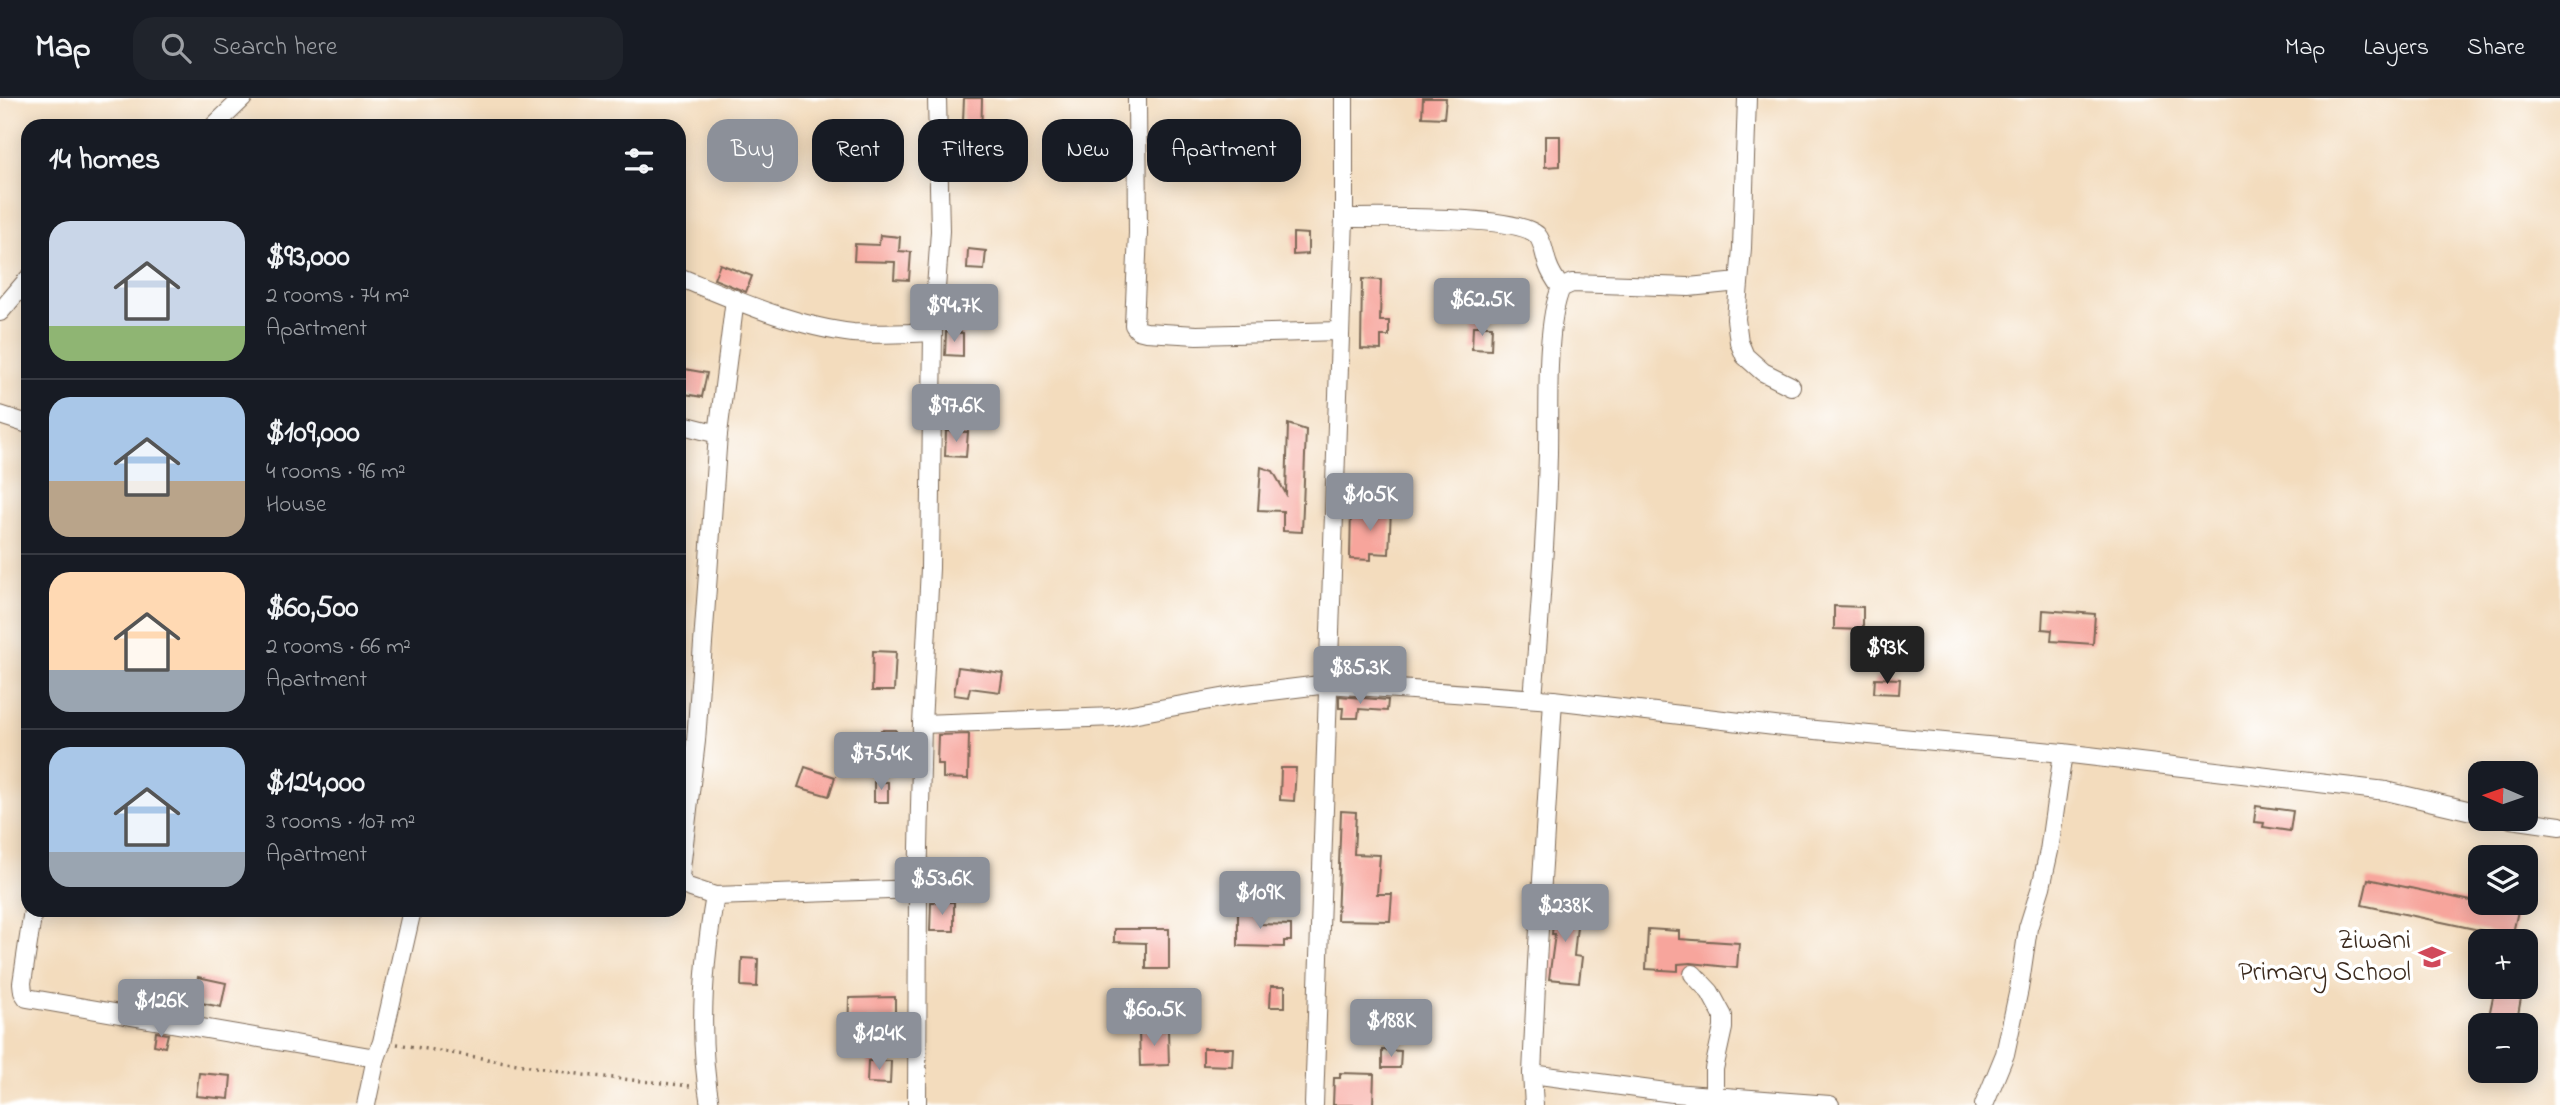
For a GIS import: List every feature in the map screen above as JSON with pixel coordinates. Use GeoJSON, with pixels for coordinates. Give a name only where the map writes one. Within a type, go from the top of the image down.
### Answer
{"type":"FeatureCollection","features":[{"type":"Feature","properties":{"kind":"street"},"geometry":{"type":"LineString","coordinates":[[221,119],[243,98]]}},
{"type":"Feature","properties":{"kind":"street"},"geometry":{"type":"LineString","coordinates":[[917,1105],[922,723],[930,568],[933,332],[940,231],[937,98]]}},
{"type":"Feature","properties":{"kind":"street"},"geometry":{"type":"LineString","coordinates":[[1137,98],[1138,233],[1134,325],[1138,330],[1197,335],[1339,331]]}},
{"type":"Feature","properties":{"kind":"street"},"geometry":{"type":"LineString","coordinates":[[1314,1105],[1344,218],[1344,98]]}},
{"type":"Feature","properties":{"kind":"street"},"geometry":{"type":"LineString","coordinates":[[1747,98],[1736,319],[1739,342],[1745,356],[1763,372],[1791,386]]}},
{"type":"Feature","properties":{"kind":"street"},"geometry":{"type":"LineString","coordinates":[[1344,218],[1404,217],[1479,221],[1534,232],[1541,241],[1547,264],[1561,288]]}},
{"type":"Feature","properties":{"kind":"street"},"geometry":{"type":"LineString","coordinates":[[686,280],[735,299],[827,328],[853,332],[933,332]]}},
{"type":"Feature","properties":{"kind":"street"},"geometry":{"type":"LineString","coordinates":[[1533,698],[1547,490],[1551,342],[1555,302],[1561,288],[1572,284],[1689,287],[1739,282]]}},
{"type":"Feature","properties":{"kind":"street"},"geometry":{"type":"LineString","coordinates":[[0,312],[21,287]]}},
{"type":"Feature","properties":{"kind":"street"},"geometry":{"type":"LineString","coordinates":[[686,826],[696,741],[718,434],[735,299]]}},
{"type":"Feature","properties":{"kind":"street"},"geometry":{"type":"LineString","coordinates":[[0,415],[21,422]]}},
{"type":"Feature","properties":{"kind":"street"},"geometry":{"type":"LineString","coordinates":[[686,426],[718,434]]}},
{"type":"Feature","properties":{"kind":"street"},"geometry":{"type":"LineString","coordinates":[[922,723],[1115,716],[1238,695],[1328,684],[1533,698],[1783,727],[2063,753],[2386,792],[2468,810]]}},
{"type":"Feature","properties":{"kind":"street"},"geometry":{"type":"LineString","coordinates":[[1534,1105],[1532,1074],[1553,700]]}},
{"type":"Feature","properties":{"kind":"street"},"geometry":{"type":"LineString","coordinates":[[1984,1105],[2005,1054],[2019,989],[2028,928],[2049,851],[2063,753]]}},
{"type":"Feature","properties":{"kind":"street"},"geometry":{"type":"LineString","coordinates":[[2538,823],[2560,826]]}},
{"type":"Feature","properties":{"kind":"street"},"geometry":{"type":"LineString","coordinates":[[686,886],[715,896],[918,889]]}},
{"type":"Feature","properties":{"kind":"street"},"geometry":{"type":"LineString","coordinates":[[708,1096],[702,1048],[709,931],[715,896]]}},
{"type":"Feature","properties":{"kind":"street"},"geometry":{"type":"LineString","coordinates":[[32,917],[22,983],[27,998],[379,1050]]}},
{"type":"Feature","properties":{"kind":"street"},"geometry":{"type":"LineString","coordinates":[[366,1105],[410,917]]}},
{"type":"Feature","properties":{"kind":"street"},"geometry":{"type":"LineString","coordinates":[[1693,974],[1710,992],[1723,1016],[1722,1035],[1714,1069],[1714,1096]]}},
{"type":"Feature","properties":{"kind":"street"},"geometry":{"type":"LineString","coordinates":[[1532,1074],[1673,1093],[1830,1105]]}},
{"type":"Feature","properties":{"kind":"path"},"geometry":{"type":"LineString","coordinates":[[379,1050],[488,1058],[708,1096]]}},
{"type":"Feature","properties":{"kind":"building"},"geometry":{"type":"Polygon","coordinates":[[[964,98],[982,98],[982,119],[963,119],[964,98]]]}},
{"type":"Feature","properties":{"kind":"building"},"geometry":{"type":"Polygon","coordinates":[[[1423,98],[1446,98],[1444,118],[1422,117],[1423,98]]]}},
{"type":"Feature","properties":{"kind":"building"},"geometry":{"type":"Polygon","coordinates":[[[1545,136],[1560,136],[1560,166],[1545,167],[1545,136]]]}},
{"type":"Feature","properties":{"kind":"building"},"geometry":{"type":"Polygon","coordinates":[[[1293,233],[1308,234],[1308,254],[1293,255],[1293,233]]]}},
{"type":"Feature","properties":{"kind":"building"},"geometry":{"type":"Polygon","coordinates":[[[880,235],[900,237],[899,251],[911,252],[909,280],[894,279],[895,262],[854,261],[855,244],[879,245],[880,235]]]}},
{"type":"Feature","properties":{"kind":"building"},"geometry":{"type":"Polygon","coordinates":[[[968,249],[986,251],[984,270],[967,269],[968,249]]]}},
{"type":"Feature","properties":{"kind":"building"},"geometry":{"type":"Polygon","coordinates":[[[720,264],[752,276],[746,292],[714,279],[720,264]]]}},
{"type":"Feature","properties":{"kind":"building"},"geometry":{"type":"Polygon","coordinates":[[[1362,279],[1381,280],[1380,321],[1389,321],[1389,336],[1381,336],[1381,350],[1361,349],[1362,279]]]}},
{"type":"Feature","properties":{"kind":"building"},"geometry":{"type":"Polygon","coordinates":[[[1473,326],[1492,326],[1491,350],[1472,349],[1473,326]]]}},
{"type":"Feature","properties":{"kind":"building"},"geometry":{"type":"Polygon","coordinates":[[[946,332],[963,333],[963,356],[945,355],[946,332]]]}},
{"type":"Feature","properties":{"kind":"building"},"geometry":{"type":"Polygon","coordinates":[[[686,369],[707,373],[702,397],[686,394],[686,369]]]}},
{"type":"Feature","properties":{"kind":"building"},"geometry":{"type":"Polygon","coordinates":[[[1288,424],[1306,430],[1302,532],[1283,531],[1283,511],[1258,510],[1261,467],[1273,471],[1286,494],[1288,424]]]}},
{"type":"Feature","properties":{"kind":"building"},"geometry":{"type":"Polygon","coordinates":[[[946,431],[968,432],[966,457],[945,456],[946,431]]]}},
{"type":"Feature","properties":{"kind":"building"},"geometry":{"type":"Polygon","coordinates":[[[1351,509],[1391,509],[1389,554],[1371,553],[1371,560],[1350,559],[1351,509]]]}},
{"type":"Feature","properties":{"kind":"building"},"geometry":{"type":"Polygon","coordinates":[[[1834,606],[1863,607],[1863,630],[1834,629],[1834,606]]]}},
{"type":"Feature","properties":{"kind":"building"},"geometry":{"type":"Polygon","coordinates":[[[2043,610],[2095,614],[2093,644],[2051,641],[2052,630],[2042,629],[2043,610]]]}},
{"type":"Feature","properties":{"kind":"building"},"geometry":{"type":"Polygon","coordinates":[[[873,651],[896,652],[894,691],[872,691],[873,651]]]}},
{"type":"Feature","properties":{"kind":"building"},"geometry":{"type":"Polygon","coordinates":[[[958,667],[1003,673],[1000,692],[970,688],[968,697],[954,695],[958,667]]]}},
{"type":"Feature","properties":{"kind":"building"},"geometry":{"type":"Polygon","coordinates":[[[1875,678],[1900,679],[1899,694],[1874,693],[1875,678]]]}},
{"type":"Feature","properties":{"kind":"building"},"geometry":{"type":"Polygon","coordinates":[[[1339,696],[1388,700],[1387,711],[1359,709],[1358,718],[1342,718],[1343,708],[1339,708],[1339,696]]]}},
{"type":"Feature","properties":{"kind":"building"},"geometry":{"type":"Polygon","coordinates":[[[881,730],[896,730],[895,763],[880,763],[881,730]]]}},
{"type":"Feature","properties":{"kind":"building"},"geometry":{"type":"Polygon","coordinates":[[[969,734],[968,779],[943,778],[943,764],[937,764],[938,735],[969,734]]]}},
{"type":"Feature","properties":{"kind":"building"},"geometry":{"type":"Polygon","coordinates":[[[805,767],[835,777],[829,796],[798,787],[805,767]]]}},
{"type":"Feature","properties":{"kind":"building"},"geometry":{"type":"Polygon","coordinates":[[[1281,768],[1296,768],[1294,801],[1280,800],[1281,768]]]}},
{"type":"Feature","properties":{"kind":"building"},"geometry":{"type":"Polygon","coordinates":[[[874,782],[888,782],[888,802],[874,802],[874,782]]]}},
{"type":"Feature","properties":{"kind":"building"},"geometry":{"type":"Polygon","coordinates":[[[2256,806],[2293,811],[2290,831],[2263,827],[2264,823],[2254,822],[2256,806]]]}},
{"type":"Feature","properties":{"kind":"building"},"geometry":{"type":"Polygon","coordinates":[[[1341,811],[1356,812],[1354,854],[1380,855],[1377,894],[1392,894],[1390,921],[1337,920],[1341,811]]]}},
{"type":"Feature","properties":{"kind":"building"},"geometry":{"type":"Polygon","coordinates":[[[2368,879],[2468,900],[2468,915],[2517,915],[2514,929],[2474,929],[2362,905],[2368,879]]]}},
{"type":"Feature","properties":{"kind":"building"},"geometry":{"type":"Polygon","coordinates":[[[931,902],[954,902],[954,931],[930,931],[931,902]]]}},
{"type":"Feature","properties":{"kind":"building"},"geometry":{"type":"Polygon","coordinates":[[[1555,903],[1579,906],[1574,956],[1582,957],[1579,982],[1549,979],[1555,934],[1552,934],[1555,903]]]}},
{"type":"Feature","properties":{"kind":"building"},"geometry":{"type":"Polygon","coordinates":[[[1238,909],[1261,910],[1261,924],[1291,925],[1291,941],[1284,941],[1284,947],[1238,946],[1238,909]]]}},
{"type":"Feature","properties":{"kind":"building"},"geometry":{"type":"Polygon","coordinates":[[[1114,929],[1169,929],[1169,969],[1146,969],[1146,943],[1114,942],[1114,929]]]}},
{"type":"Feature","properties":{"kind":"building"},"geometry":{"type":"Polygon","coordinates":[[[1648,929],[1679,931],[1679,939],[1739,943],[1737,968],[1691,963],[1678,964],[1678,971],[1646,969],[1648,929]]]}},
{"type":"Feature","properties":{"kind":"building"},"geometry":{"type":"Polygon","coordinates":[[[742,958],[758,959],[757,987],[741,986],[742,958]]]}},
{"type":"Feature","properties":{"kind":"building"},"geometry":{"type":"Polygon","coordinates":[[[198,977],[226,983],[221,1007],[177,998],[173,1012],[159,1009],[164,981],[196,986],[198,977]]]}},
{"type":"Feature","properties":{"kind":"building"},"geometry":{"type":"Polygon","coordinates":[[[1271,986],[1285,986],[1285,1007],[1270,1007],[1271,986]]]}},
{"type":"Feature","properties":{"kind":"building"},"geometry":{"type":"Polygon","coordinates":[[[895,997],[895,1020],[868,1019],[868,1039],[848,1039],[849,998],[895,997]]]}},
{"type":"Feature","properties":{"kind":"building"},"geometry":{"type":"Polygon","coordinates":[[[2493,999],[2521,999],[2518,1013],[2490,1013],[2493,999]]]}},
{"type":"Feature","properties":{"kind":"building"},"geometry":{"type":"Polygon","coordinates":[[[1168,1030],[1169,1065],[1140,1066],[1139,1031],[1168,1030]]]}},
{"type":"Feature","properties":{"kind":"building"},"geometry":{"type":"Polygon","coordinates":[[[156,1032],[168,1034],[165,1047],[154,1045],[156,1032]]]}},
{"type":"Feature","properties":{"kind":"building"},"geometry":{"type":"Polygon","coordinates":[[[1203,1048],[1233,1048],[1232,1066],[1203,1065],[1203,1048]]]}},
{"type":"Feature","properties":{"kind":"building"},"geometry":{"type":"Polygon","coordinates":[[[1382,1050],[1401,1051],[1400,1068],[1382,1068],[1382,1050]]]}},
{"type":"Feature","properties":{"kind":"building"},"geometry":{"type":"Polygon","coordinates":[[[868,1061],[891,1061],[890,1084],[867,1083],[868,1061]]]}},
{"type":"Feature","properties":{"kind":"building"},"geometry":{"type":"Polygon","coordinates":[[[199,1073],[231,1076],[229,1099],[196,1096],[199,1073]]]}},
{"type":"Feature","properties":{"kind":"building"},"geometry":{"type":"Polygon","coordinates":[[[1340,1073],[1374,1074],[1373,1105],[1333,1105],[1334,1078],[1340,1078],[1340,1073]]]}},
{"type":"Feature","properties":{"kind":"place","name":"Ziwani Primary School"},"geometry":{"type":"Point","coordinates":[2432,957]}}]}
